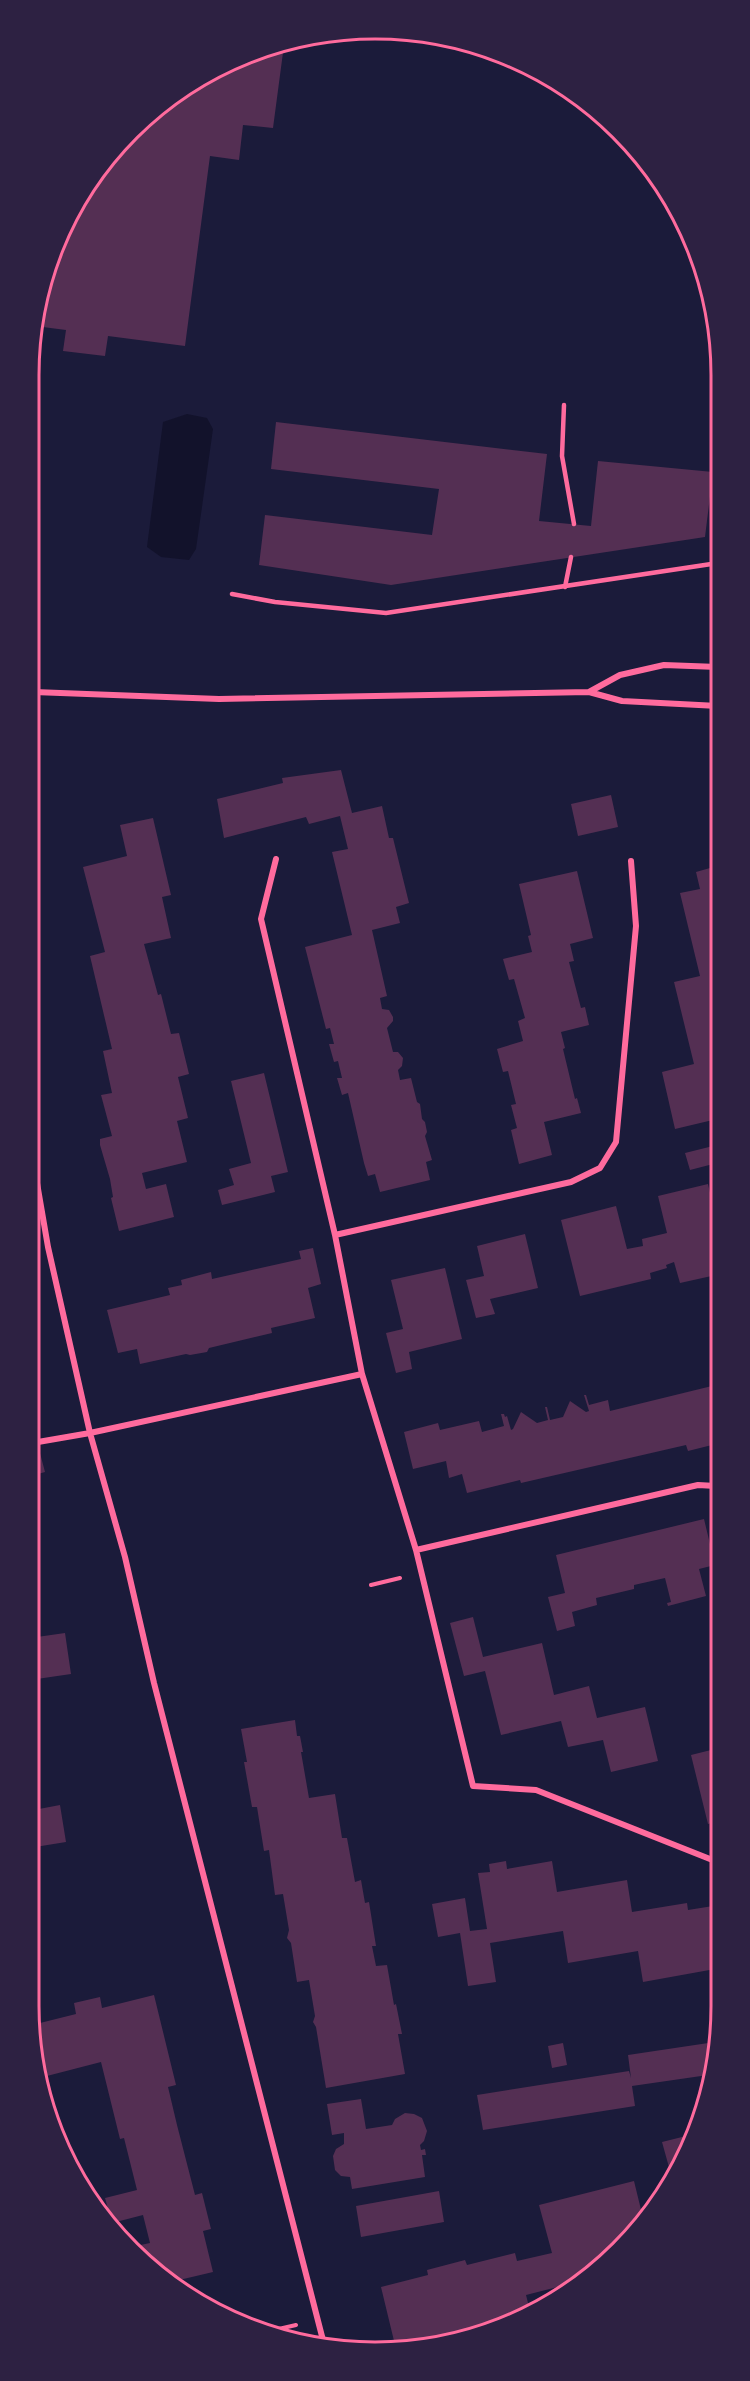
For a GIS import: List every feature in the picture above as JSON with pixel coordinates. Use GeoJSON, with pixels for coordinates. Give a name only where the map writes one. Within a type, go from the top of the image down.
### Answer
{"type":"FeatureCollection","features":[{"type":"Feature","properties":{"kind":"street"},"geometry":{"type":"LineString","coordinates":[[589,692],[620,675],[664,665],[711,667]]}},
{"type":"Feature","properties":{"kind":"street"},"geometry":{"type":"LineString","coordinates":[[39,692],[219,699],[589,692],[622,701],[711,706]]}},
{"type":"Feature","properties":{"kind":"street"},"geometry":{"type":"LineString","coordinates":[[276,859],[261,919],[335,1235],[362,1374],[416,1550],[473,1786],[536,1790],[711,1859]]}},
{"type":"Feature","properties":{"kind":"street"},"geometry":{"type":"LineString","coordinates":[[335,1235],[571,1182],[600,1168],[616,1142],[636,926],[631,861]]}},
{"type":"Feature","properties":{"kind":"street"},"geometry":{"type":"LineString","coordinates":[[39,1195],[48,1247],[90,1433],[125,1557],[154,1683],[322,2338]]}},
{"type":"Feature","properties":{"kind":"street"},"geometry":{"type":"LineString","coordinates":[[39,1442],[90,1433],[362,1374]]}},
{"type":"Feature","properties":{"kind":"street"},"geometry":{"type":"LineString","coordinates":[[416,1550],[698,1485],[711,1486]]}},
{"type":"Feature","properties":{"kind":"lane"},"geometry":{"type":"LineString","coordinates":[[564,405],[562,456],[574,524]]}},
{"type":"Feature","properties":{"kind":"lane"},"geometry":{"type":"LineString","coordinates":[[565,587],[571,557]]}},
{"type":"Feature","properties":{"kind":"lane"},"geometry":{"type":"LineString","coordinates":[[232,594],[275,602],[386,613],[711,564]]}},
{"type":"Feature","properties":{"kind":"path"},"geometry":{"type":"LineString","coordinates":[[371,1585],[421,1574]]}},
{"type":"Feature","properties":{"kind":"shaded area"},"geometry":{"type":"Polygon","coordinates":[[[187,414],[207,418],[213,429],[196,549],[189,560],[161,557],[147,547],[163,422],[187,414]]]}},
{"type":"Feature","properties":{"kind":"building"},"geometry":{"type":"Polygon","coordinates":[[[283,52],[273,128],[243,125],[239,160],[210,156],[185,346],[108,336],[105,356],[63,351],[66,330],[43,327],[50,288],[74,226],[108,170],[137,137],[170,108],[226,74],[283,52]]]}},
{"type":"Feature","properties":{"kind":"building"},"geometry":{"type":"Polygon","coordinates":[[[276,422],[547,454],[539,521],[591,526],[598,461],[711,472],[711,488],[705,537],[391,585],[259,565],[265,515],[432,535],[439,489],[271,469],[276,422]]]}},
{"type":"Feature","properties":{"kind":"building"},"geometry":{"type":"Polygon","coordinates":[[[341,770],[352,813],[382,806],[389,838],[393,838],[409,903],[396,907],[400,923],[372,930],[387,996],[380,998],[382,1009],[389,1010],[393,1017],[393,1021],[387,1028],[393,1052],[398,1052],[403,1058],[402,1066],[398,1070],[400,1080],[411,1078],[417,1102],[420,1104],[422,1119],[425,1122],[427,1132],[425,1136],[432,1160],[426,1162],[430,1180],[380,1192],[375,1174],[368,1176],[348,1093],[342,1095],[337,1078],[342,1078],[338,1061],[334,1062],[329,1044],[334,1044],[330,1028],[326,1029],[305,947],[352,935],[332,852],[348,849],[340,816],[309,824],[306,817],[224,838],[217,799],[283,783],[282,778],[341,770]]]}},
{"type":"Feature","properties":{"kind":"building"},"geometry":{"type":"Polygon","coordinates":[[[611,795],[618,827],[578,836],[571,804],[611,795]]]}},
{"type":"Feature","properties":{"kind":"building"},"geometry":{"type":"Polygon","coordinates":[[[153,818],[171,895],[162,897],[171,938],[144,944],[158,995],[161,994],[171,1034],[179,1033],[189,1074],[178,1077],[188,1118],[177,1121],[187,1162],[142,1173],[146,1189],[166,1184],[174,1217],[119,1231],[111,1198],[113,1197],[110,1179],[100,1145],[100,1139],[112,1136],[101,1095],[112,1093],[103,1051],[112,1049],[90,956],[105,952],[83,867],[127,856],[120,825],[153,818]]]}},
{"type":"Feature","properties":{"kind":"building"},"geometry":{"type":"Polygon","coordinates":[[[711,868],[711,1120],[675,1129],[662,1072],[694,1064],[674,982],[700,976],[680,893],[700,889],[696,872],[711,868]]]}},
{"type":"Feature","properties":{"kind":"building"},"geometry":{"type":"Polygon","coordinates":[[[577,871],[593,938],[570,944],[574,961],[569,962],[581,1008],[585,1007],[589,1025],[561,1032],[575,1099],[577,1098],[581,1113],[544,1122],[552,1155],[519,1164],[511,1130],[517,1128],[511,1105],[516,1104],[508,1071],[503,1072],[497,1049],[523,1041],[518,1021],[525,1018],[514,979],[509,980],[503,959],[532,952],[528,936],[531,935],[519,884],[577,871]]]}},
{"type":"Feature","properties":{"kind":"building"},"geometry":{"type":"Polygon","coordinates":[[[264,1073],[288,1172],[271,1176],[275,1192],[222,1205],[218,1190],[234,1185],[229,1169],[251,1163],[231,1081],[264,1073]]]}},
{"type":"Feature","properties":{"kind":"building"},"geometry":{"type":"Polygon","coordinates":[[[711,1146],[711,1165],[690,1170],[685,1153],[711,1146]]]}},
{"type":"Feature","properties":{"kind":"building"},"geometry":{"type":"Polygon","coordinates":[[[708,1184],[711,1197],[711,1276],[680,1283],[674,1262],[666,1265],[667,1268],[650,1273],[651,1279],[580,1296],[561,1220],[616,1206],[627,1249],[643,1246],[642,1239],[667,1233],[658,1196],[708,1184]]]}},
{"type":"Feature","properties":{"kind":"building"},"geometry":{"type":"Polygon","coordinates":[[[525,1234],[538,1288],[490,1299],[495,1314],[476,1318],[466,1280],[484,1276],[477,1246],[525,1234]]]}},
{"type":"Feature","properties":{"kind":"building"},"geometry":{"type":"Polygon","coordinates":[[[313,1248],[321,1284],[308,1288],[315,1318],[271,1328],[272,1333],[209,1348],[207,1352],[140,1364],[137,1349],[118,1353],[107,1310],[170,1295],[168,1288],[182,1285],[181,1280],[211,1272],[212,1279],[301,1259],[299,1251],[313,1248]]]}},
{"type":"Feature","properties":{"kind":"building"},"geometry":{"type":"Polygon","coordinates":[[[445,1268],[462,1339],[409,1352],[412,1369],[396,1373],[386,1333],[403,1329],[391,1280],[445,1268]]]}},
{"type":"Feature","properties":{"kind":"building"},"geometry":{"type":"Polygon","coordinates":[[[711,1386],[711,1445],[688,1451],[686,1445],[467,1493],[462,1474],[449,1478],[446,1461],[413,1469],[404,1432],[438,1423],[440,1430],[479,1421],[482,1432],[504,1426],[501,1414],[507,1416],[511,1430],[521,1412],[537,1423],[548,1420],[545,1407],[547,1407],[550,1420],[563,1417],[570,1401],[586,1412],[589,1411],[584,1395],[589,1405],[608,1400],[610,1411],[711,1386]]]}},
{"type":"Feature","properties":{"kind":"building"},"geometry":{"type":"Polygon","coordinates":[[[39,1449],[45,1472],[39,1474],[39,1449]]]}},
{"type":"Feature","properties":{"kind":"building"},"geometry":{"type":"Polygon","coordinates":[[[704,1519],[711,1548],[711,1566],[699,1569],[706,1596],[668,1606],[667,1603],[671,1602],[665,1578],[634,1585],[634,1589],[596,1598],[597,1605],[572,1612],[575,1626],[557,1631],[548,1597],[565,1593],[556,1555],[704,1519]]]}},
{"type":"Feature","properties":{"kind":"building"},"geometry":{"type":"Polygon","coordinates":[[[473,1617],[483,1657],[542,1643],[554,1695],[589,1686],[597,1718],[645,1707],[658,1761],[611,1772],[603,1740],[568,1747],[561,1721],[501,1735],[485,1671],[464,1676],[450,1623],[473,1617]]]}},
{"type":"Feature","properties":{"kind":"building"},"geometry":{"type":"Polygon","coordinates":[[[65,1633],[71,1674],[39,1679],[39,1637],[65,1633]]]}},
{"type":"Feature","properties":{"kind":"building"},"geometry":{"type":"Polygon","coordinates":[[[295,1720],[297,1736],[300,1736],[303,1752],[301,1752],[309,1798],[335,1794],[342,1838],[347,1838],[355,1882],[361,1880],[365,1903],[369,1902],[376,1946],[372,1946],[376,1966],[387,1965],[402,2034],[398,2034],[405,2074],[326,2088],[316,2027],[313,2022],[315,2016],[309,1980],[297,1982],[291,1943],[287,1938],[289,1930],[283,1894],[275,1895],[269,1850],[264,1851],[257,1807],[252,1807],[241,1729],[295,1720]]]}},
{"type":"Feature","properties":{"kind":"building"},"geometry":{"type":"Polygon","coordinates":[[[711,1750],[711,1823],[708,1824],[691,1755],[711,1750]]]}},
{"type":"Feature","properties":{"kind":"building"},"geometry":{"type":"Polygon","coordinates":[[[60,1805],[66,1842],[39,1846],[39,1809],[60,1805]]]}},
{"type":"Feature","properties":{"kind":"building"},"geometry":{"type":"Polygon","coordinates":[[[506,1861],[507,1869],[552,1861],[557,1892],[627,1880],[632,1912],[687,1903],[688,1910],[711,1906],[711,1970],[643,1982],[638,1951],[568,1963],[563,1931],[490,1943],[496,1982],[468,1986],[460,1933],[438,1937],[432,1904],[465,1898],[470,1931],[487,1929],[478,1873],[490,1872],[489,1864],[506,1861]]]}},
{"type":"Feature","properties":{"kind":"building"},"geometry":{"type":"Polygon","coordinates":[[[154,1995],[176,2085],[168,2087],[177,2125],[195,2195],[202,2193],[211,2229],[203,2231],[213,2272],[180,2280],[139,2245],[150,2243],[143,2215],[117,2222],[109,2212],[105,2198],[137,2190],[124,2138],[120,2139],[101,2062],[46,2076],[40,2023],[76,2014],[74,2003],[100,1997],[102,2008],[154,1995]]]}},
{"type":"Feature","properties":{"kind":"building"},"geometry":{"type":"Polygon","coordinates":[[[563,2043],[567,2065],[552,2068],[548,2046],[563,2043]]]}},
{"type":"Feature","properties":{"kind":"building"},"geometry":{"type":"Polygon","coordinates":[[[709,2043],[704,2076],[632,2086],[635,2106],[483,2130],[477,2095],[629,2071],[631,2078],[628,2055],[709,2043]]]}},
{"type":"Feature","properties":{"kind":"building"},"geometry":{"type":"Polygon","coordinates":[[[361,2099],[366,2129],[392,2125],[395,2119],[405,2113],[422,2118],[427,2131],[420,2145],[421,2150],[425,2149],[426,2155],[422,2155],[425,2177],[352,2189],[350,2177],[341,2176],[335,2170],[333,2156],[336,2149],[344,2144],[344,2133],[332,2135],[327,2104],[361,2099]]]}},
{"type":"Feature","properties":{"kind":"building"},"geometry":{"type":"Polygon","coordinates":[[[684,2136],[669,2168],[662,2142],[684,2136]]]}},
{"type":"Feature","properties":{"kind":"building"},"geometry":{"type":"Polygon","coordinates":[[[634,2181],[641,2212],[613,2244],[580,2273],[560,2286],[526,2295],[528,2305],[524,2307],[462,2331],[441,2336],[394,2341],[381,2287],[428,2275],[427,2270],[465,2260],[467,2265],[515,2253],[517,2261],[552,2253],[539,2205],[634,2181]]]}},
{"type":"Feature","properties":{"kind":"building"},"geometry":{"type":"Polygon","coordinates":[[[439,2191],[444,2222],[361,2237],[356,2206],[439,2191]]]}}]}
